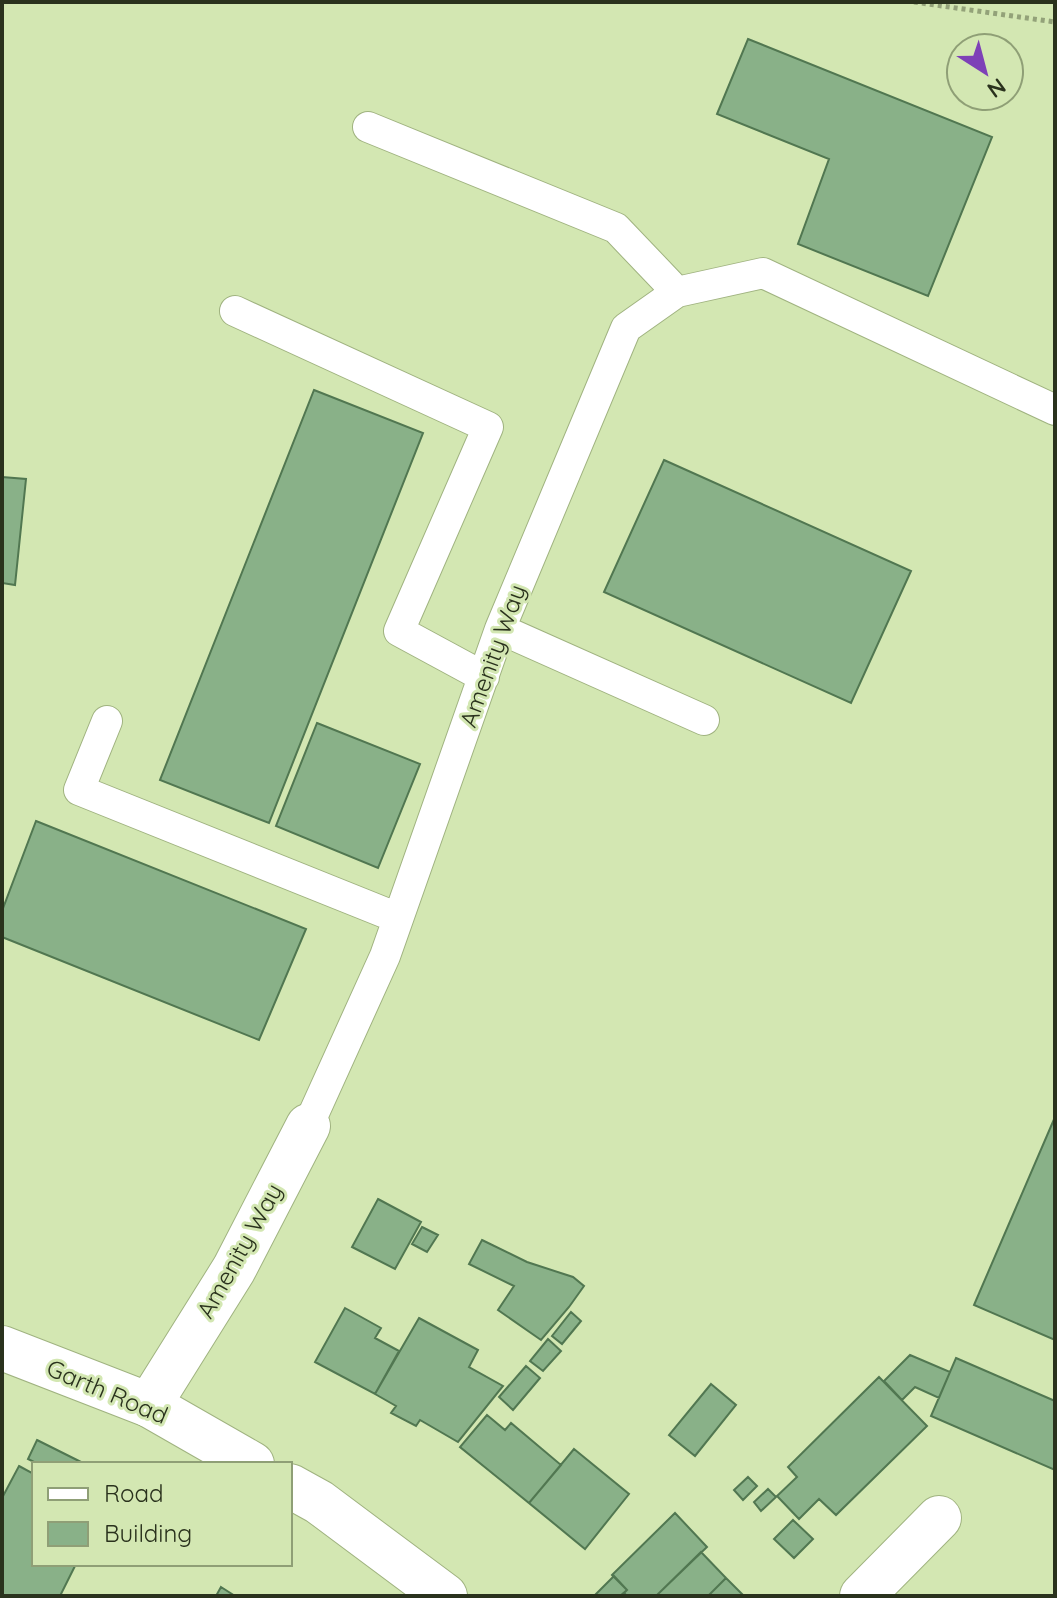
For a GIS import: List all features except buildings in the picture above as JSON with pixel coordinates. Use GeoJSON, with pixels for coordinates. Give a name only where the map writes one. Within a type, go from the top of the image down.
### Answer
{"type":"FeatureCollection","features":[{"type":"Feature","properties":{"kind":"street","name":"Amenity Way"},"geometry":{"type":"LineString","coordinates":[[149,1405],[234,1269],[308,1126]]}},
{"type":"Feature","properties":{"kind":"street","name":"Garth Road"},"geometry":{"type":"LineString","coordinates":[[2,1348],[149,1405],[249,1462]]}},
{"type":"Feature","properties":{"kind":"street"},"geometry":{"type":"LineString","coordinates":[[292,1487],[319,1502],[445,1596]]}},
{"type":"Feature","properties":{"kind":"street"},"geometry":{"type":"LineString","coordinates":[[870,1593],[939,1518]]}},
{"type":"Feature","properties":{"kind":"lane"},"geometry":{"type":"LineString","coordinates":[[368,127],[616,228],[677,292]]}},
{"type":"Feature","properties":{"kind":"lane","name":"Amenity Way"},"geometry":{"type":"LineString","coordinates":[[308,1126],[385,956],[500,629],[626,328],[677,292],[763,273],[1055,410]]}},
{"type":"Feature","properties":{"kind":"lane"},"geometry":{"type":"LineString","coordinates":[[235,311],[488,427],[399,631],[484,677]]}},
{"type":"Feature","properties":{"kind":"lane"},"geometry":{"type":"LineString","coordinates":[[500,629],[704,720]]}},
{"type":"Feature","properties":{"kind":"lane"},"geometry":{"type":"LineString","coordinates":[[107,721],[79,790],[398,918]]}},
{"type":"Feature","properties":{"kind":"path"},"geometry":{"type":"LineString","coordinates":[[914,2],[1055,22]]}}]}
